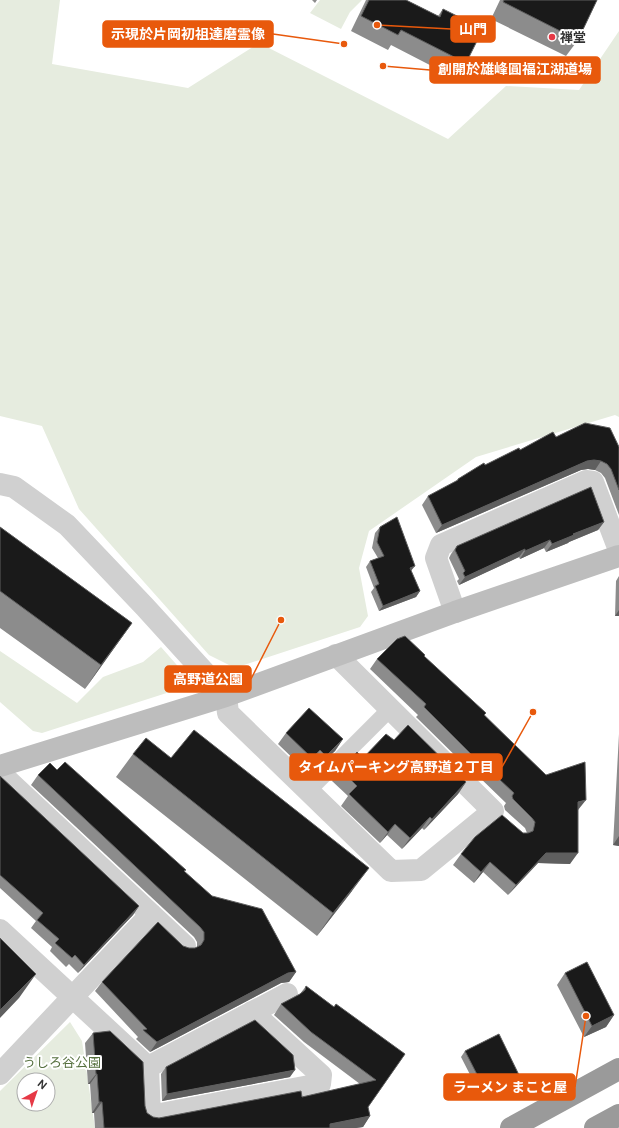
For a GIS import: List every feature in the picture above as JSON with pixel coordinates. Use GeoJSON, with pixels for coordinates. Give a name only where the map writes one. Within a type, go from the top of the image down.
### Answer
{"type":"FeatureCollection","features":[{"type":"Feature","properties":{"kind":"highway"},"geometry":{"type":"LineString","coordinates":[[511,1128],[619,1069]]}},
{"type":"Feature","properties":{"kind":"highway"},"geometry":{"type":"LineString","coordinates":[[595,1128],[619,1115]]}},
{"type":"Feature","properties":{"kind":"street"},"geometry":{"type":"LineString","coordinates":[[455,612],[436,558],[441,545],[586,481],[593,482],[619,550]]}},
{"type":"Feature","properties":{"kind":"street"},"geometry":{"type":"LineString","coordinates":[[0,484],[14,487],[67,524],[226,696],[228,713],[391,871],[421,870],[498,815],[336,655]]}},
{"type":"Feature","properties":{"kind":"street"},"geometry":{"type":"LineString","coordinates":[[0,766],[226,696],[455,612],[619,556]]}},
{"type":"Feature","properties":{"kind":"street"},"geometry":{"type":"LineString","coordinates":[[0,773],[185,946]]}},
{"type":"Feature","properties":{"kind":"street"},"geometry":{"type":"LineString","coordinates":[[0,1074],[151,914]]}},
{"type":"Feature","properties":{"kind":"street"},"geometry":{"type":"LineString","coordinates":[[0,930],[148,1067],[150,1116],[320,1084],[321,1075],[252,1012]]}},
{"type":"Feature","properties":{"kind":"street"},"geometry":{"type":"LineString","coordinates":[[148,1067],[286,994]]}},
{"type":"Feature","properties":{"kind":"lane"},"geometry":{"type":"LineString","coordinates":[[316,783],[390,709]]}},
{"type":"Feature","properties":{"kind":"green space"},"geometry":{"type":"Polygon","coordinates":[[[0,0],[60,0],[52,64],[188,88],[259,43],[448,139],[506,86],[579,90],[619,31],[619,417],[615,415],[476,457],[369,531],[359,568],[368,616],[360,627],[235,668],[209,655],[79,509],[42,426],[0,416],[0,0]]]}},
{"type":"Feature","properties":{"kind":"green space"},"geometry":{"type":"Polygon","coordinates":[[[320,0],[362,0],[350,12],[341,29],[310,13],[320,0]]]}},
{"type":"Feature","properties":{"kind":"green space"},"geometry":{"type":"Polygon","coordinates":[[[161,647],[183,672],[183,682],[176,690],[42,733],[33,731],[0,702],[0,651],[77,703],[103,677],[143,662],[161,647]]]}},
{"type":"Feature","properties":{"kind":"green space","name":"うしろ谷公園"},"geometry":{"type":"Polygon","coordinates":[[[70,1022],[82,1041],[95,1128],[0,1128],[0,1091],[16,1075],[16,1112],[56,1112],[56,1072],[19,1072],[70,1022]]]}},
{"type":"Feature","properties":{"kind":"building"},"geometry":{"type":"Polygon","coordinates":[[[369,0],[406,0],[440,17],[443,9],[483,29],[466,63],[401,30],[398,35],[361,16],[369,0]]]}},
{"type":"Feature","properties":{"kind":"building"},"geometry":{"type":"Polygon","coordinates":[[[504,0],[597,0],[578,40],[503,2],[504,0]]]}},
{"type":"Feature","properties":{"kind":"building"},"geometry":{"type":"Polygon","coordinates":[[[585,423],[610,428],[619,447],[619,490],[611,469],[607,464],[601,461],[587,461],[442,525],[428,496],[458,480],[484,463],[485,465],[519,448],[520,450],[553,432],[556,437],[585,423]]]}},
{"type":"Feature","properties":{"kind":"building"},"geometry":{"type":"Polygon","coordinates":[[[591,487],[604,522],[552,544],[550,540],[525,551],[525,549],[465,577],[463,573],[465,571],[455,550],[457,546],[591,487]]]}},
{"type":"Feature","properties":{"kind":"building"},"geometry":{"type":"Polygon","coordinates":[[[397,517],[415,566],[410,568],[420,591],[383,606],[375,586],[379,584],[370,561],[384,556],[377,542],[380,527],[397,517]]]}},
{"type":"Feature","properties":{"kind":"building"},"geometry":{"type":"Polygon","coordinates":[[[0,527],[132,623],[101,665],[0,591],[0,527]]]}},
{"type":"Feature","properties":{"kind":"building"},"geometry":{"type":"Polygon","coordinates":[[[405,636],[425,655],[424,656],[486,713],[484,715],[546,775],[585,762],[586,800],[578,802],[578,853],[546,853],[516,885],[490,862],[481,872],[461,854],[475,837],[502,815],[523,833],[533,831],[535,822],[513,799],[512,796],[514,793],[483,764],[482,765],[424,707],[426,704],[377,659],[397,639],[405,636]]]}},
{"type":"Feature","properties":{"kind":"building"},"geometry":{"type":"Polygon","coordinates":[[[309,708],[343,739],[326,756],[320,750],[312,758],[286,733],[309,708]]]}},
{"type":"Feature","properties":{"kind":"building"},"geometry":{"type":"Polygon","coordinates":[[[408,725],[466,782],[432,819],[430,817],[410,838],[395,824],[388,832],[349,794],[357,786],[340,769],[357,752],[363,758],[386,734],[394,740],[408,725]]]}},
{"type":"Feature","properties":{"kind":"building"},"geometry":{"type":"Polygon","coordinates":[[[194,730],[369,868],[333,913],[133,754],[146,738],[171,758],[194,730]]]}},
{"type":"Feature","properties":{"kind":"building"},"geometry":{"type":"Polygon","coordinates":[[[65,762],[186,870],[184,871],[212,896],[262,909],[296,972],[288,973],[157,1042],[143,1030],[147,1029],[102,982],[158,922],[183,946],[189,948],[195,948],[201,945],[204,940],[204,932],[38,775],[50,763],[57,770],[65,762]]]}},
{"type":"Feature","properties":{"kind":"building"},"geometry":{"type":"Polygon","coordinates":[[[0,776],[139,906],[84,965],[75,955],[72,958],[55,943],[59,939],[37,920],[43,913],[0,875],[0,776]]]}},
{"type":"Feature","properties":{"kind":"building"},"geometry":{"type":"Polygon","coordinates":[[[0,938],[36,974],[0,1010],[0,938]]]}},
{"type":"Feature","properties":{"kind":"building"},"geometry":{"type":"Polygon","coordinates":[[[587,962],[614,1015],[592,1026],[565,973],[587,962]]]}},
{"type":"Feature","properties":{"kind":"building"},"geometry":{"type":"Polygon","coordinates":[[[306,986],[334,1007],[336,1004],[405,1054],[368,1107],[370,1116],[330,1124],[330,1128],[104,1128],[102,1102],[99,1102],[93,1033],[110,1031],[143,1062],[145,1106],[147,1113],[153,1117],[159,1118],[301,1091],[302,1097],[376,1080],[311,1032],[281,1004],[300,994],[305,990],[306,986]]]}},
{"type":"Feature","properties":{"kind":"building"},"geometry":{"type":"Polygon","coordinates":[[[255,1020],[293,1055],[295,1070],[167,1094],[166,1067],[255,1020]]]}},
{"type":"Feature","properties":{"kind":"building"},"geometry":{"type":"Polygon","coordinates":[[[499,1034],[519,1075],[486,1092],[465,1051],[499,1034]]]}},
{"type":"Feature","properties":{"kind":"place","name":"山門"},"geometry":{"type":"Point","coordinates":[377,25]}},
{"type":"Feature","properties":{"kind":"place","name":"禅堂"},"geometry":{"type":"Point","coordinates":[552,37]}},
{"type":"Feature","properties":{"kind":"place","name":"示現於片岡初祖達磨霊像"},"geometry":{"type":"Point","coordinates":[344,44]}},
{"type":"Feature","properties":{"kind":"place","name":"創開於雄峰圓福江湖道場"},"geometry":{"type":"Point","coordinates":[383,66]}},
{"type":"Feature","properties":{"kind":"place","name":"高野道公園"},"geometry":{"type":"Point","coordinates":[281,620]}},
{"type":"Feature","properties":{"kind":"place","name":"タイムパーキング高野道２丁目"},"geometry":{"type":"Point","coordinates":[533,712]}},
{"type":"Feature","properties":{"kind":"place","name":"ラーメン まこと屋"},"geometry":{"type":"Point","coordinates":[586,1016]}}]}
